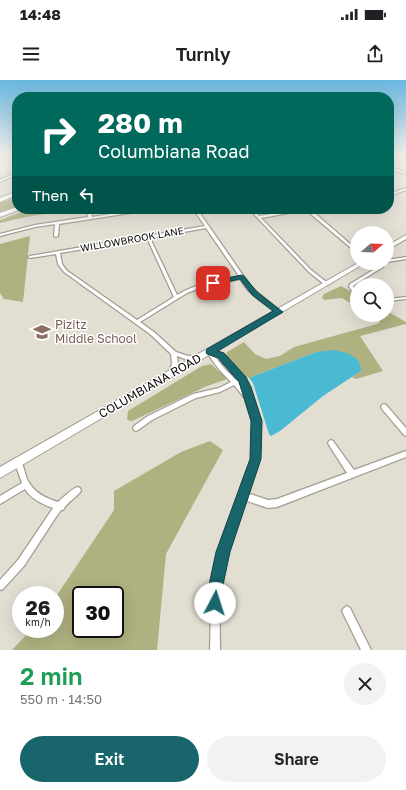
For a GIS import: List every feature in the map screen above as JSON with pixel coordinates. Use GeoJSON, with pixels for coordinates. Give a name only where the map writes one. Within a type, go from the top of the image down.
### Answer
{"type":"FeatureCollection","features":[{"type":"Feature","properties":{"kind":"highway"},"geometry":{"type":"LineString","coordinates":[[0,200],[12,195]]}},
{"type":"Feature","properties":{"kind":"highway"},"geometry":{"type":"LineString","coordinates":[[0,215],[12,211]]}},
{"type":"Feature","properties":{"kind":"main road"},"geometry":{"type":"LineString","coordinates":[[394,244],[406,237]]}},
{"type":"Feature","properties":{"kind":"main road","name":"COLUMBIANA ROAD"},"geometry":{"type":"LineString","coordinates":[[0,473],[350,270]]}},
{"type":"Feature","properties":{"kind":"street"},"geometry":{"type":"LineString","coordinates":[[394,193],[406,189]]}},
{"type":"Feature","properties":{"kind":"street"},"geometry":{"type":"LineString","coordinates":[[89,214],[90,218]]}},
{"type":"Feature","properties":{"kind":"street"},"geometry":{"type":"LineString","coordinates":[[0,235],[25,228],[114,214]]}},
{"type":"Feature","properties":{"kind":"street"},"geometry":{"type":"LineString","coordinates":[[198,214],[254,294],[279,312]]}},
{"type":"Feature","properties":{"kind":"street"},"geometry":{"type":"LineString","coordinates":[[256,214],[310,271],[327,284]]}},
{"type":"Feature","properties":{"kind":"street"},"geometry":{"type":"LineString","coordinates":[[259,217],[277,214]]}},
{"type":"Feature","properties":{"kind":"street"},"geometry":{"type":"LineString","coordinates":[[313,214],[350,246]]}},
{"type":"Feature","properties":{"kind":"street"},"geometry":{"type":"LineString","coordinates":[[56,236],[57,223]]}},
{"type":"Feature","properties":{"kind":"street","name":"WILLOWBROOK LANE"},"geometry":{"type":"LineString","coordinates":[[30,257],[207,227]]}},
{"type":"Feature","properties":{"kind":"street"},"geometry":{"type":"LineString","coordinates":[[148,237],[176,297]]}},
{"type":"Feature","properties":{"kind":"street"},"geometry":{"type":"LineString","coordinates":[[58,252],[60,264],[65,271],[161,340],[174,353],[188,358],[200,357]]}},
{"type":"Feature","properties":{"kind":"street"},"geometry":{"type":"LineString","coordinates":[[394,260],[406,258]]}},
{"type":"Feature","properties":{"kind":"street"},"geometry":{"type":"LineString","coordinates":[[362,278],[376,270]]}},
{"type":"Feature","properties":{"kind":"street"},"geometry":{"type":"LineString","coordinates":[[137,322],[176,297],[204,285],[242,277]]}},
{"type":"Feature","properties":{"kind":"street"},"geometry":{"type":"LineString","coordinates":[[394,299],[406,298]]}},
{"type":"Feature","properties":{"kind":"street"},"geometry":{"type":"LineString","coordinates":[[210,352],[221,356],[242,379],[246,387],[256,421],[255,459],[227,538],[216,585],[214,626],[215,650]]}},
{"type":"Feature","properties":{"kind":"street"},"geometry":{"type":"LineString","coordinates":[[210,352],[214,360],[236,382],[250,400]]}},
{"type":"Feature","properties":{"kind":"street"},"geometry":{"type":"LineString","coordinates":[[171,374],[176,364],[174,353]]}},
{"type":"Feature","properties":{"kind":"street"},"geometry":{"type":"LineString","coordinates":[[136,428],[150,418],[195,396],[220,390],[242,379]]}},
{"type":"Feature","properties":{"kind":"street"},"geometry":{"type":"LineString","coordinates":[[384,407],[406,433]]}},
{"type":"Feature","properties":{"kind":"street"},"geometry":{"type":"LineString","coordinates":[[331,442],[352,474]]}},
{"type":"Feature","properties":{"kind":"street"},"geometry":{"type":"LineString","coordinates":[[242,495],[268,504],[277,503],[406,454]]}},
{"type":"Feature","properties":{"kind":"street"},"geometry":{"type":"LineString","coordinates":[[18,463],[26,484],[31,491],[39,498],[60,507]]}},
{"type":"Feature","properties":{"kind":"street"},"geometry":{"type":"LineString","coordinates":[[0,500],[26,484]]}},
{"type":"Feature","properties":{"kind":"street"},"geometry":{"type":"LineString","coordinates":[[0,586],[21,563],[60,507],[71,494],[77,490]]}},
{"type":"Feature","properties":{"kind":"street"},"geometry":{"type":"LineString","coordinates":[[347,611],[366,650]]}},
{"type":"Feature","properties":{"kind":"green space"},"geometry":{"type":"Polygon","coordinates":[[[12,199],[12,208],[0,212],[0,203],[12,199]]]}},
{"type":"Feature","properties":{"kind":"green space"},"geometry":{"type":"Polygon","coordinates":[[[16,214],[46,214],[0,223],[0,220],[16,214]]]}},
{"type":"Feature","properties":{"kind":"green space"},"geometry":{"type":"Polygon","coordinates":[[[30,236],[23,302],[4,299],[0,293],[0,244],[30,236]]]}},
{"type":"Feature","properties":{"kind":"green space"},"geometry":{"type":"Polygon","coordinates":[[[341,286],[350,291],[350,303],[342,298],[324,300],[322,297],[324,294],[341,286]]]}},
{"type":"Feature","properties":{"kind":"green space"},"geometry":{"type":"Polygon","coordinates":[[[394,315],[406,322],[406,324],[360,336],[383,371],[356,379],[352,377],[361,371],[316,352],[249,378],[245,376],[226,356],[227,352],[244,342],[255,354],[266,359],[280,356],[294,347],[380,322],[394,322],[394,315]]]}},
{"type":"Feature","properties":{"kind":"green space"},"geometry":{"type":"Polygon","coordinates":[[[211,364],[227,379],[207,386],[132,421],[127,420],[128,411],[202,366],[211,364]]]}},
{"type":"Feature","properties":{"kind":"green space"},"geometry":{"type":"Polygon","coordinates":[[[210,441],[223,450],[166,554],[157,650],[12,650],[23,638],[64,638],[63,586],[114,510],[114,491],[181,452],[210,441]]]}},
{"type":"Feature","properties":{"kind":"water"},"geometry":{"type":"Polygon","coordinates":[[[333,350],[352,355],[358,361],[361,371],[323,396],[280,431],[271,436],[269,434],[253,383],[249,378],[316,352],[333,350]]]}},
{"type":"Feature","properties":{"kind":"place","name":"Pizitz Middle School"},"geometry":{"type":"Point","coordinates":[42,332]}},
{"type":"Feature","properties":{"kind":"route"},"geometry":{"type":"LineString","coordinates":[[213,283],[242,277],[254,294],[279,312],[210,352],[221,356],[242,379],[246,387],[256,421],[255,459],[223,552],[216,585],[215,603]]}}]}
